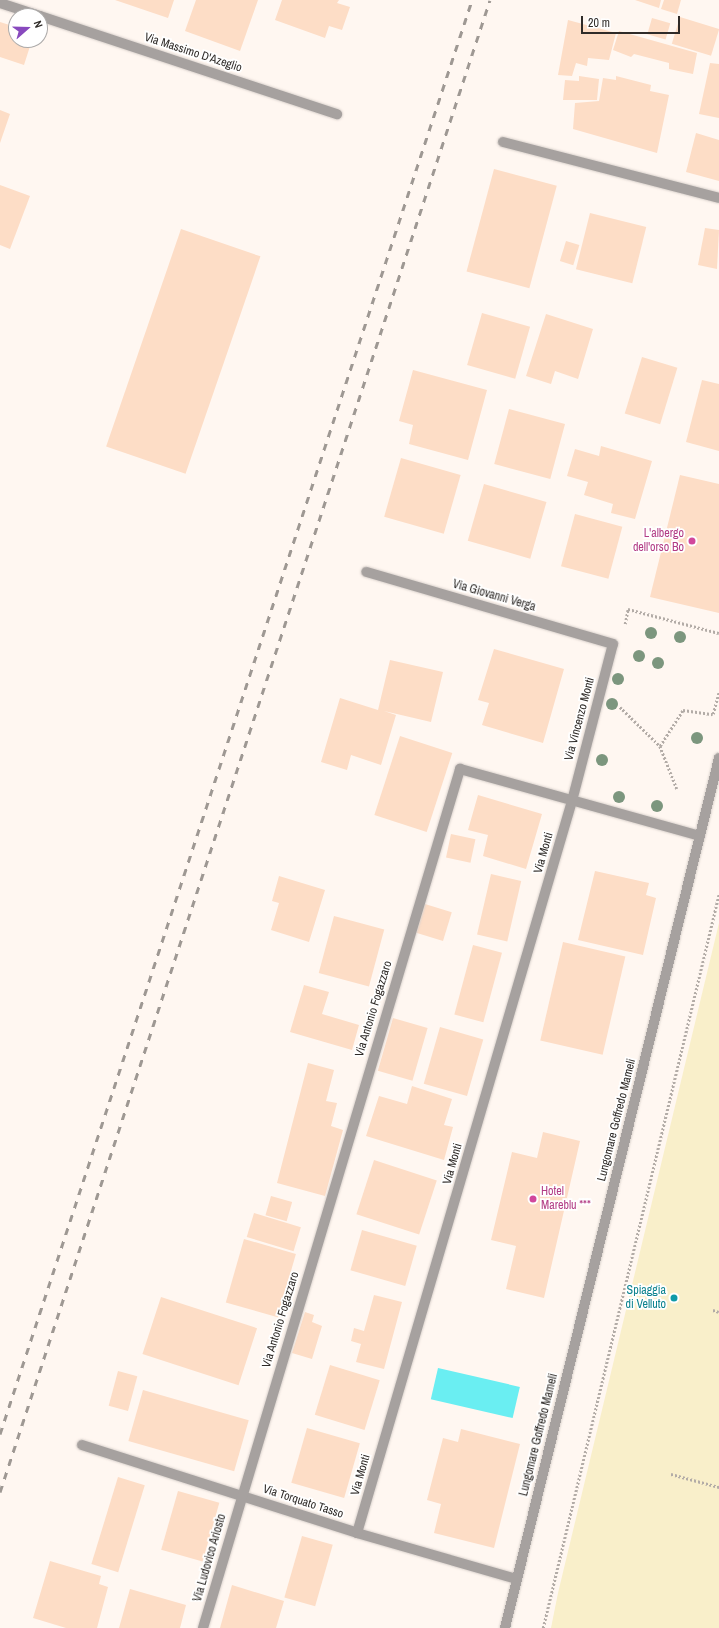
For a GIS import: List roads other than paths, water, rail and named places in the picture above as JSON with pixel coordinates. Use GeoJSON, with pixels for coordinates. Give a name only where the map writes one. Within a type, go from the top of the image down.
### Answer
{"type":"FeatureCollection","features":[{"type":"Feature","properties":{"kind":"street","name":"Via Massimo D'Azeglio"},"geometry":{"type":"LineString","coordinates":[[0,3],[15,8]]}},
{"type":"Feature","properties":{"kind":"street","name":"Via Massimo D'Azeglio"},"geometry":{"type":"LineString","coordinates":[[48,19],[338,114]]}},
{"type":"Feature","properties":{"kind":"street"},"geometry":{"type":"LineString","coordinates":[[502,142],[719,198]]}},
{"type":"Feature","properties":{"kind":"street","name":"Via Giovanni Verga"},"geometry":{"type":"LineString","coordinates":[[366,572],[613,644]]}},
{"type":"Feature","properties":{"kind":"street","name":"Via Vincenzo Monti"},"geometry":{"type":"LineString","coordinates":[[572,801],[613,644]]}},
{"type":"Feature","properties":{"kind":"street","name":"Lungomare Goffredo Mameli"},"geometry":{"type":"LineString","coordinates":[[505,1628],[719,758]]}},
{"type":"Feature","properties":{"kind":"street","name":"Via Antonio Fogazzaro"},"geometry":{"type":"LineString","coordinates":[[242,1496],[460,769],[700,836]]}},
{"type":"Feature","properties":{"kind":"street","name":"Via Monti"},"geometry":{"type":"LineString","coordinates":[[358,1533],[572,801]]}},
{"type":"Feature","properties":{"kind":"street","name":"Via Torquato Tasso"},"geometry":{"type":"LineString","coordinates":[[82,1445],[358,1533],[516,1580]]}},
{"type":"Feature","properties":{"kind":"street","name":"Via Ludovico Ariosto"},"geometry":{"type":"LineString","coordinates":[[203,1628],[242,1496]]}},
{"type":"Feature","properties":{"kind":"water"},"geometry":{"type":"Polygon","coordinates":[[[438,1368],[520,1387],[513,1418],[431,1399],[438,1368]]]}},
{"type":"Feature","properties":{"kind":"railway"},"geometry":{"type":"LineString","coordinates":[[0,1434],[472,0]]}},
{"type":"Feature","properties":{"kind":"railway"},"geometry":{"type":"LineString","coordinates":[[0,1492],[490,0]]}},
{"type":"Feature","properties":{"kind":"place","name":"L'albergo dell'orso Bo"},"geometry":{"type":"Point","coordinates":[692,541]}},
{"type":"Feature","properties":{"kind":"place","name":"Hotel Mareblu ***"},"geometry":{"type":"Point","coordinates":[533,1199]}},
{"type":"Feature","properties":{"kind":"place","name":"Spiaggia di Velluto"},"geometry":{"type":"Point","coordinates":[674,1298]}}]}
